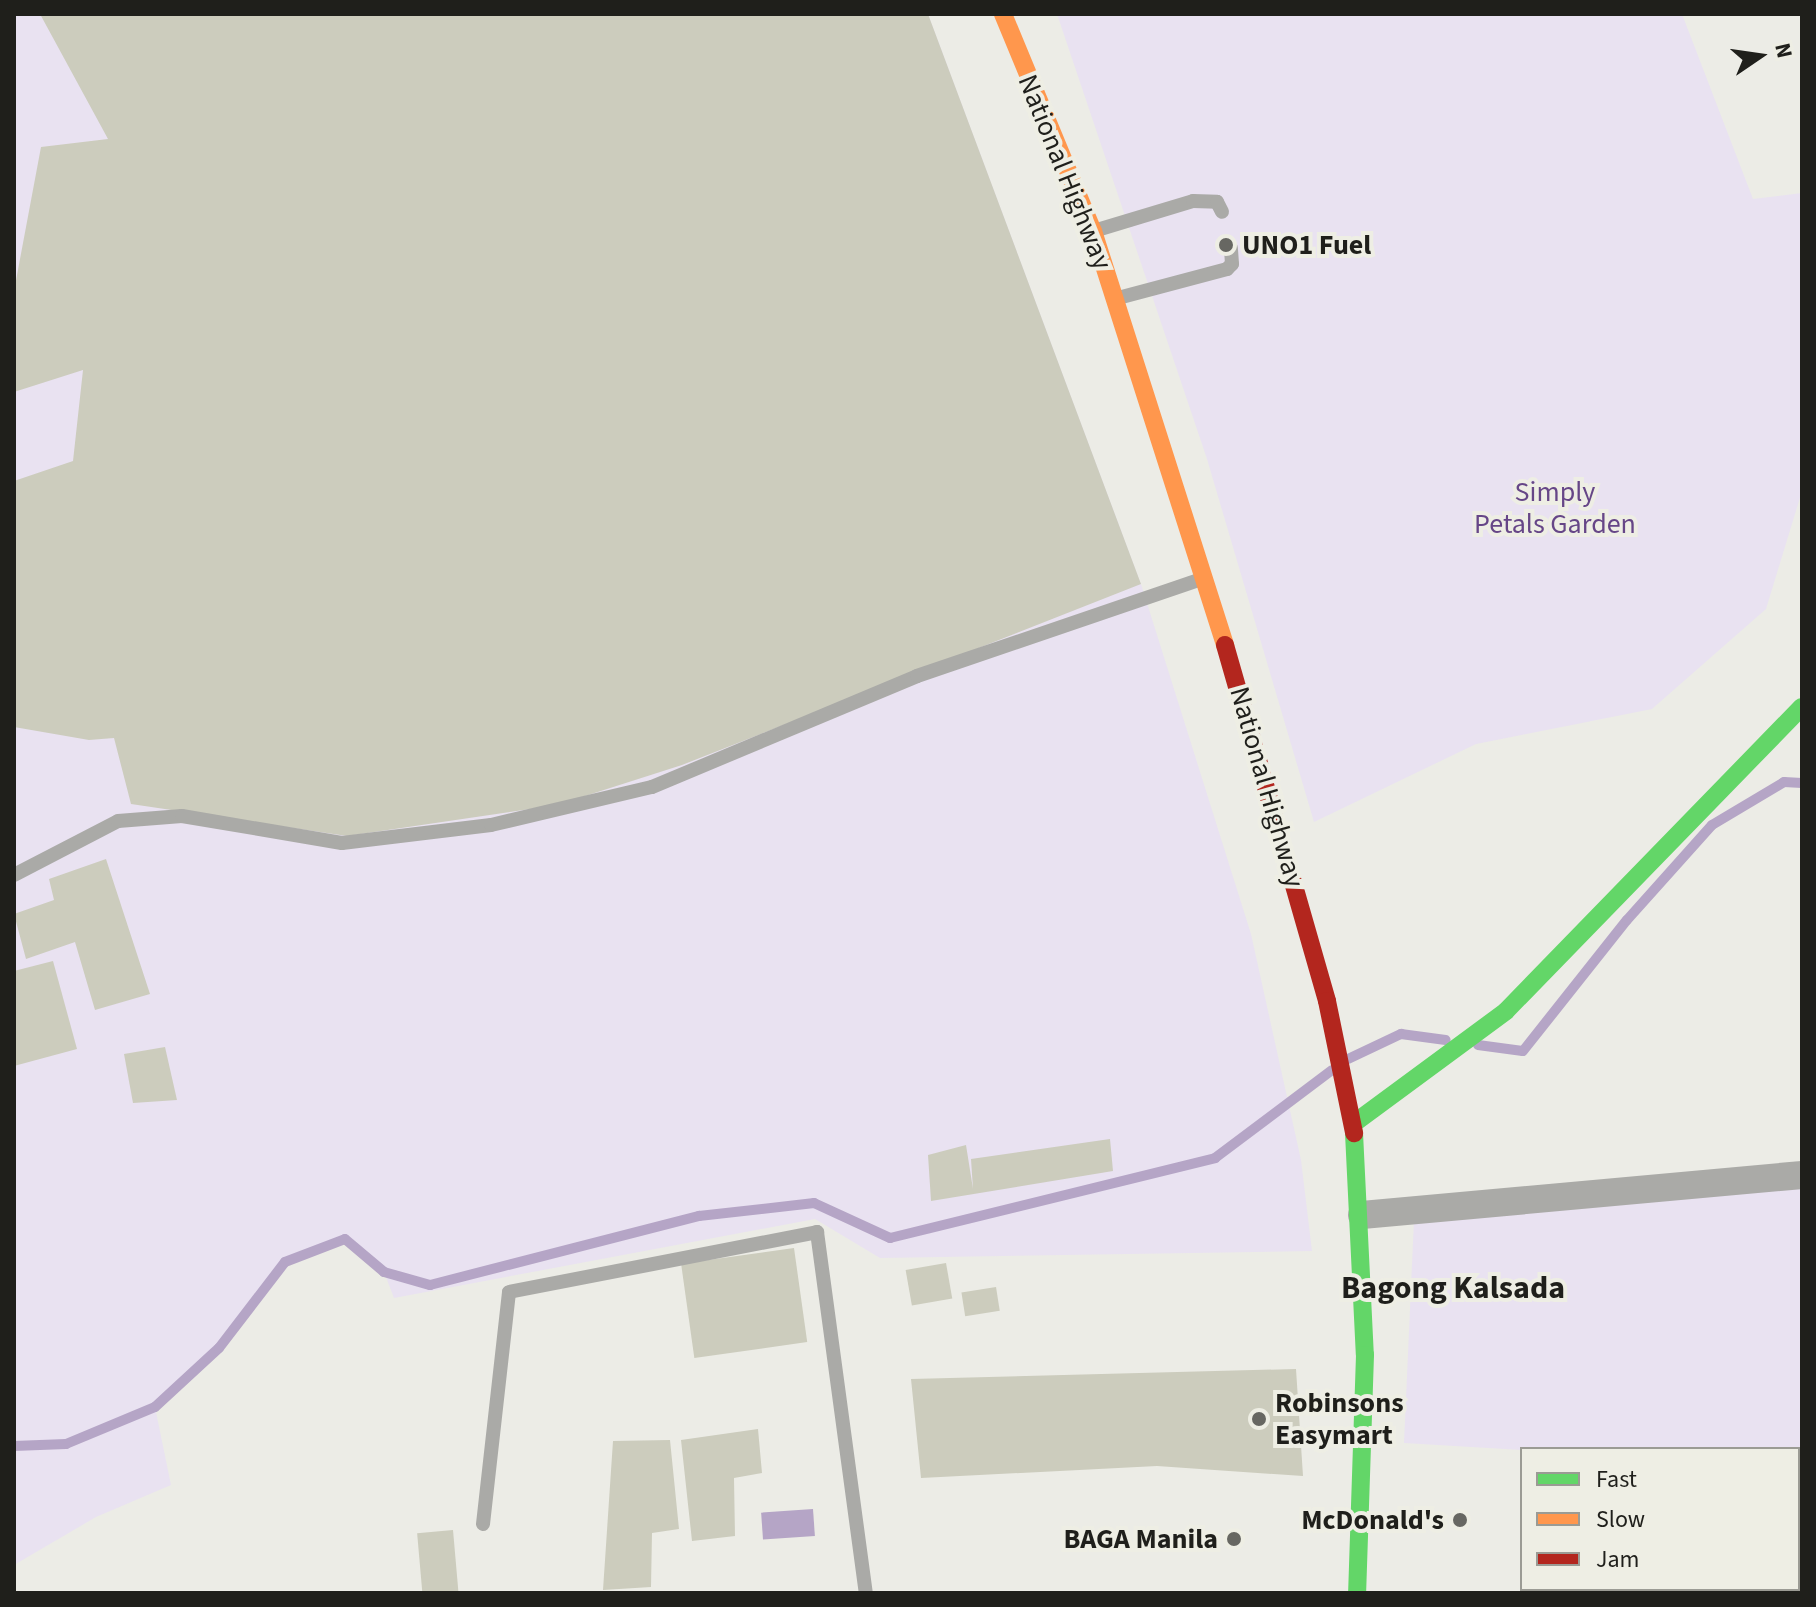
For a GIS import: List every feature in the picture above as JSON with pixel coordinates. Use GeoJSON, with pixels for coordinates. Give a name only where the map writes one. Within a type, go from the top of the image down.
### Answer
{"type":"FeatureCollection","features":[{"type":"Feature","properties":{"kind":"main road","name":"National Highway"},"geometry":{"type":"LineString","coordinates":[[1003,14],[1093,231],[1206,578],[1327,1001],[1353,1124],[1362,1215],[1365,1355],[1357,1593]]}},
{"type":"Feature","properties":{"kind":"main road"},"geometry":{"type":"LineString","coordinates":[[1353,1124],[1506,1011],[1802,707]]}},
{"type":"Feature","properties":{"kind":"street"},"geometry":{"type":"LineString","coordinates":[[1362,1215],[1802,1175]]}},
{"type":"Feature","properties":{"kind":"lane"},"geometry":{"type":"LineString","coordinates":[[1093,231],[1193,201],[1217,202],[1222,212]]}},
{"type":"Feature","properties":{"kind":"lane"},"geometry":{"type":"LineString","coordinates":[[1115,299],[1227,269],[1232,264],[1231,248]]}},
{"type":"Feature","properties":{"kind":"lane"},"geometry":{"type":"LineString","coordinates":[[14,875],[118,821],[182,816],[342,843],[491,825],[652,787],[917,676],[1206,578]]}},
{"type":"Feature","properties":{"kind":"lane"},"geometry":{"type":"LineString","coordinates":[[483,1524],[509,1292],[817,1232],[866,1593]]}},
{"type":"Feature","properties":{"kind":"green space"},"geometry":{"type":"Polygon","coordinates":[[[14,14],[928,14],[1141,584],[1251,934],[1301,1160],[1312,1251],[880,1258],[815,1219],[394,1298],[384,1272],[344,1239],[285,1262],[219,1348],[155,1407],[171,1485],[96,1517],[14,1565],[14,14]]]}},
{"type":"Feature","properties":{"kind":"green space","name":"Simply Petals Garden"},"geometry":{"type":"Polygon","coordinates":[[[1057,14],[1682,14],[1753,199],[1802,193],[1802,491],[1766,609],[1652,709],[1476,744],[1314,822],[1207,459],[1057,14]]]}},
{"type":"Feature","properties":{"kind":"green space"},"geometry":{"type":"Polygon","coordinates":[[[1802,1182],[1802,1593],[1659,1593],[1800,1591],[1800,1447],[1520,1447],[1520,1450],[1404,1443],[1414,1220],[1802,1182]]]}},
{"type":"Feature","properties":{"kind":"shaded area"},"geometry":{"type":"Polygon","coordinates":[[[813,1509],[815,1536],[763,1540],[761,1513],[813,1509]]]}},
{"type":"Feature","properties":{"kind":"building"},"geometry":{"type":"Polygon","coordinates":[[[40,14],[928,14],[1141,584],[682,765],[557,805],[347,836],[131,804],[114,738],[89,740],[14,727],[14,481],[73,461],[83,370],[14,392],[14,291],[41,147],[108,139],[40,14]]]}},
{"type":"Feature","properties":{"kind":"building"},"geometry":{"type":"Polygon","coordinates":[[[106,859],[150,994],[95,1010],[75,942],[26,959],[14,914],[54,900],[49,879],[106,859]]]}},
{"type":"Feature","properties":{"kind":"building"},"geometry":{"type":"Polygon","coordinates":[[[53,961],[77,1049],[14,1066],[14,971],[53,961]]]}},
{"type":"Feature","properties":{"kind":"building"},"geometry":{"type":"Polygon","coordinates":[[[165,1047],[177,1100],[133,1103],[124,1054],[165,1047]]]}},
{"type":"Feature","properties":{"kind":"building"},"geometry":{"type":"Polygon","coordinates":[[[1110,1139],[1113,1171],[931,1201],[928,1155],[966,1145],[973,1189],[971,1159],[1110,1139]]]}},
{"type":"Feature","properties":{"kind":"building"},"geometry":{"type":"Polygon","coordinates":[[[794,1248],[807,1342],[694,1358],[681,1264],[794,1248]]]}},
{"type":"Feature","properties":{"kind":"building"},"geometry":{"type":"Polygon","coordinates":[[[946,1263],[952,1298],[912,1306],[906,1270],[946,1263]]]}},
{"type":"Feature","properties":{"kind":"building"},"geometry":{"type":"Polygon","coordinates":[[[996,1287],[1000,1311],[965,1316],[961,1292],[996,1287]]]}},
{"type":"Feature","properties":{"kind":"building"},"geometry":{"type":"Polygon","coordinates":[[[1296,1369],[1303,1476],[1157,1466],[921,1478],[911,1379],[1296,1369]]]}},
{"type":"Feature","properties":{"kind":"building"},"geometry":{"type":"Polygon","coordinates":[[[758,1429],[762,1473],[734,1478],[735,1536],[692,1541],[681,1440],[758,1429]]]}},
{"type":"Feature","properties":{"kind":"building"},"geometry":{"type":"Polygon","coordinates":[[[670,1440],[679,1529],[652,1533],[651,1587],[603,1590],[613,1441],[670,1440]]]}},
{"type":"Feature","properties":{"kind":"building"},"geometry":{"type":"Polygon","coordinates":[[[453,1530],[458,1593],[422,1593],[417,1533],[453,1530]]]}},
{"type":"Feature","properties":{"kind":"waterway"},"geometry":{"type":"LineString","coordinates":[[1478,1045],[1523,1051],[1627,920],[1712,825],[1784,782],[1802,783]]}},
{"type":"Feature","properties":{"kind":"waterway"},"geometry":{"type":"LineString","coordinates":[[1348,1059],[1401,1034],[1446,1040]]}},
{"type":"Feature","properties":{"kind":"waterway"},"geometry":{"type":"LineString","coordinates":[[14,1446],[66,1444],[155,1407],[219,1348],[285,1262],[345,1239],[384,1272],[430,1285],[699,1216],[814,1203],[890,1238],[1215,1158],[1332,1070]]}},
{"type":"Feature","properties":{"kind":"traffic: fast"},"geometry":{"type":"LineString","coordinates":[[1353,1124],[1506,1011],[1802,707]]}},
{"type":"Feature","properties":{"kind":"traffic: fast"},"geometry":{"type":"LineString","coordinates":[[1354,1133],[1365,1355],[1357,1593]]}},
{"type":"Feature","properties":{"kind":"traffic: slow"},"geometry":{"type":"LineString","coordinates":[[1003,14],[1093,231],[1225,645]]}},
{"type":"Feature","properties":{"kind":"traffic: jam"},"geometry":{"type":"LineString","coordinates":[[1225,645],[1327,1001],[1354,1133]]}},
{"type":"Feature","properties":{"kind":"place","name":"UNO1 Fuel"},"geometry":{"type":"Point","coordinates":[1226,245]}},
{"type":"Feature","properties":{"kind":"place","name":"Robinsons Easymart"},"geometry":{"type":"Point","coordinates":[1259,1419]}},
{"type":"Feature","properties":{"kind":"place","name":"McDonald's"},"geometry":{"type":"Point","coordinates":[1460,1520]}},
{"type":"Feature","properties":{"kind":"place","name":"BAGA Manila"},"geometry":{"type":"Point","coordinates":[1234,1539]}},
{"type":"Feature","properties":{"kind":"district","name":"Bagong Kalsada"},"geometry":{"type":"Point","coordinates":[1453,1288]}}]}
